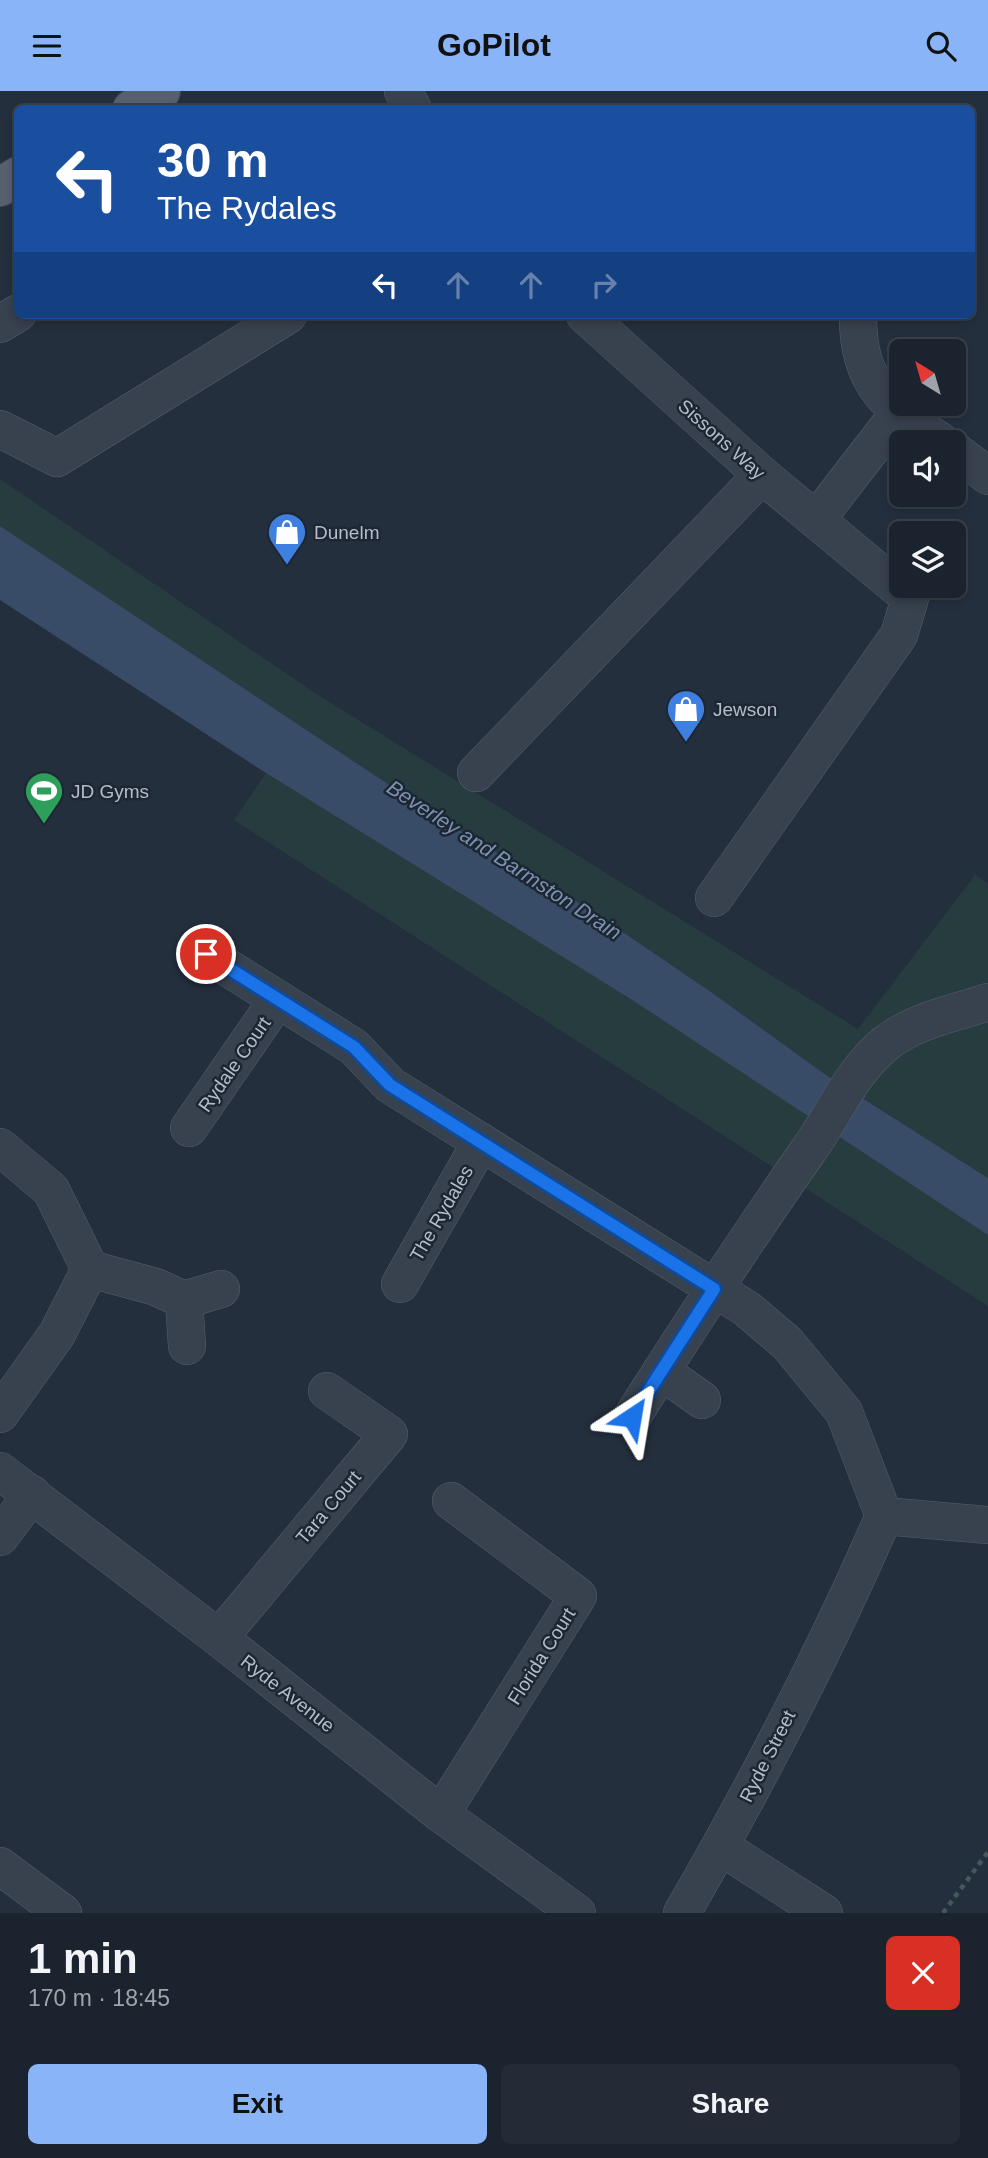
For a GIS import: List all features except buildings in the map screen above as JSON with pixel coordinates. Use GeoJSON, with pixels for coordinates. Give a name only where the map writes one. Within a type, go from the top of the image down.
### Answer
{"type":"FeatureCollection","features":[{"type":"Feature","properties":{"kind":"main road"},"geometry":{"type":"LineString","coordinates":[[139,105],[162,91]]}},
{"type":"Feature","properties":{"kind":"street"},"geometry":{"type":"LineString","coordinates":[[0,429],[57,458],[282,319]]}},
{"type":"Feature","properties":{"kind":"street","name":"Sissons Way"},"geometry":{"type":"LineString","coordinates":[[589,319],[762,475],[910,598],[899,635],[714,898]]}},
{"type":"Feature","properties":{"kind":"street"},"geometry":{"type":"LineString","coordinates":[[859,319],[865,368],[880,394],[889,403]]}},
{"type":"Feature","properties":{"kind":"street"},"geometry":{"type":"LineString","coordinates":[[817,519],[896,417]]}},
{"type":"Feature","properties":{"kind":"street"},"geometry":{"type":"LineString","coordinates":[[905,417],[924,430]]}},
{"type":"Feature","properties":{"kind":"street"},"geometry":{"type":"LineString","coordinates":[[966,459],[988,476]]}},
{"type":"Feature","properties":{"kind":"street"},"geometry":{"type":"LineString","coordinates":[[476,773],[762,475]]}},
{"type":"Feature","properties":{"kind":"street","name":"The Rydales"},"geometry":{"type":"LineString","coordinates":[[206,954],[354,1047],[390,1085],[747,1308],[787,1343],[844,1412],[884,1516]]}},
{"type":"Feature","properties":{"kind":"street","name":"Rydale Court"},"geometry":{"type":"LineString","coordinates":[[189,1128],[278,999]]}},
{"type":"Feature","properties":{"kind":"street"},"geometry":{"type":"LineString","coordinates":[[632,1417],[858,1073],[884,1045],[909,1029],[988,1002]]}},
{"type":"Feature","properties":{"kind":"street","name":"The Rydales"},"geometry":{"type":"LineString","coordinates":[[400,1284],[481,1142]]}},
{"type":"Feature","properties":{"kind":"street"},"geometry":{"type":"LineString","coordinates":[[0,1147],[51,1190],[90,1269],[156,1287],[184,1300],[221,1289]]}},
{"type":"Feature","properties":{"kind":"street"},"geometry":{"type":"LineString","coordinates":[[0,1414],[57,1333],[90,1269]]}},
{"type":"Feature","properties":{"kind":"street"},"geometry":{"type":"LineString","coordinates":[[184,1300],[187,1346]]}},
{"type":"Feature","properties":{"kind":"street"},"geometry":{"type":"LineString","coordinates":[[661,1371],[702,1400]]}},
{"type":"Feature","properties":{"kind":"street","name":"Tara Court"},"geometry":{"type":"LineString","coordinates":[[219,1638],[389,1434],[327,1391]]}},
{"type":"Feature","properties":{"kind":"street","name":"Ryde Avenue"},"geometry":{"type":"LineString","coordinates":[[0,1471],[219,1638],[441,1814],[577,1913]]}},
{"type":"Feature","properties":{"kind":"street"},"geometry":{"type":"LineString","coordinates":[[0,1537],[32,1494]]}},
{"type":"Feature","properties":{"kind":"street","name":"Florida Court"},"geometry":{"type":"LineString","coordinates":[[441,1814],[578,1596],[451,1501]]}},
{"type":"Feature","properties":{"kind":"street"},"geometry":{"type":"LineString","coordinates":[[884,1516],[988,1525]]}},
{"type":"Feature","properties":{"kind":"street","name":"Ryde Street"},"geometry":{"type":"LineString","coordinates":[[682,1913],[721,1847],[849,1597],[884,1516]]}},
{"type":"Feature","properties":{"kind":"street"},"geometry":{"type":"LineString","coordinates":[[721,1847],[824,1913]]}},
{"type":"Feature","properties":{"kind":"street"},"geometry":{"type":"LineString","coordinates":[[0,1865],[63,1913]]}},
{"type":"Feature","properties":{"kind":"path"},"geometry":{"type":"LineString","coordinates":[[943,1913],[988,1852]]}},
{"type":"Feature","properties":{"kind":"green space"},"geometry":{"type":"Polygon","coordinates":[[[0,479],[318,695],[858,1029],[975,875],[988,884],[988,1178],[826,1075],[592,911],[427,810],[0,526],[0,479]]]}},
{"type":"Feature","properties":{"kind":"green space"},"geometry":{"type":"Polygon","coordinates":[[[266,773],[629,998],[988,1235],[988,1306],[234,820],[266,773]]]}},
{"type":"Feature","properties":{"kind":"water","name":"Beverley and Barmston Drain"},"geometry":{"type":"Polygon","coordinates":[[[0,526],[427,810],[592,911],[826,1075],[988,1178],[988,1235],[629,998],[266,773],[0,600],[0,526]]]}},
{"type":"Feature","properties":{"kind":"place","name":"Dunelm"},"geometry":{"type":"Point","coordinates":[287,566]}},
{"type":"Feature","properties":{"kind":"place","name":"Jewson"},"geometry":{"type":"Point","coordinates":[686,743]}},
{"type":"Feature","properties":{"kind":"place","name":"JD Gyms"},"geometry":{"type":"Point","coordinates":[44,825]}},
{"type":"Feature","properties":{"kind":"route"},"geometry":{"type":"LineString","coordinates":[[206,954],[354,1047],[390,1085],[714,1289],[632,1417]]}}]}
